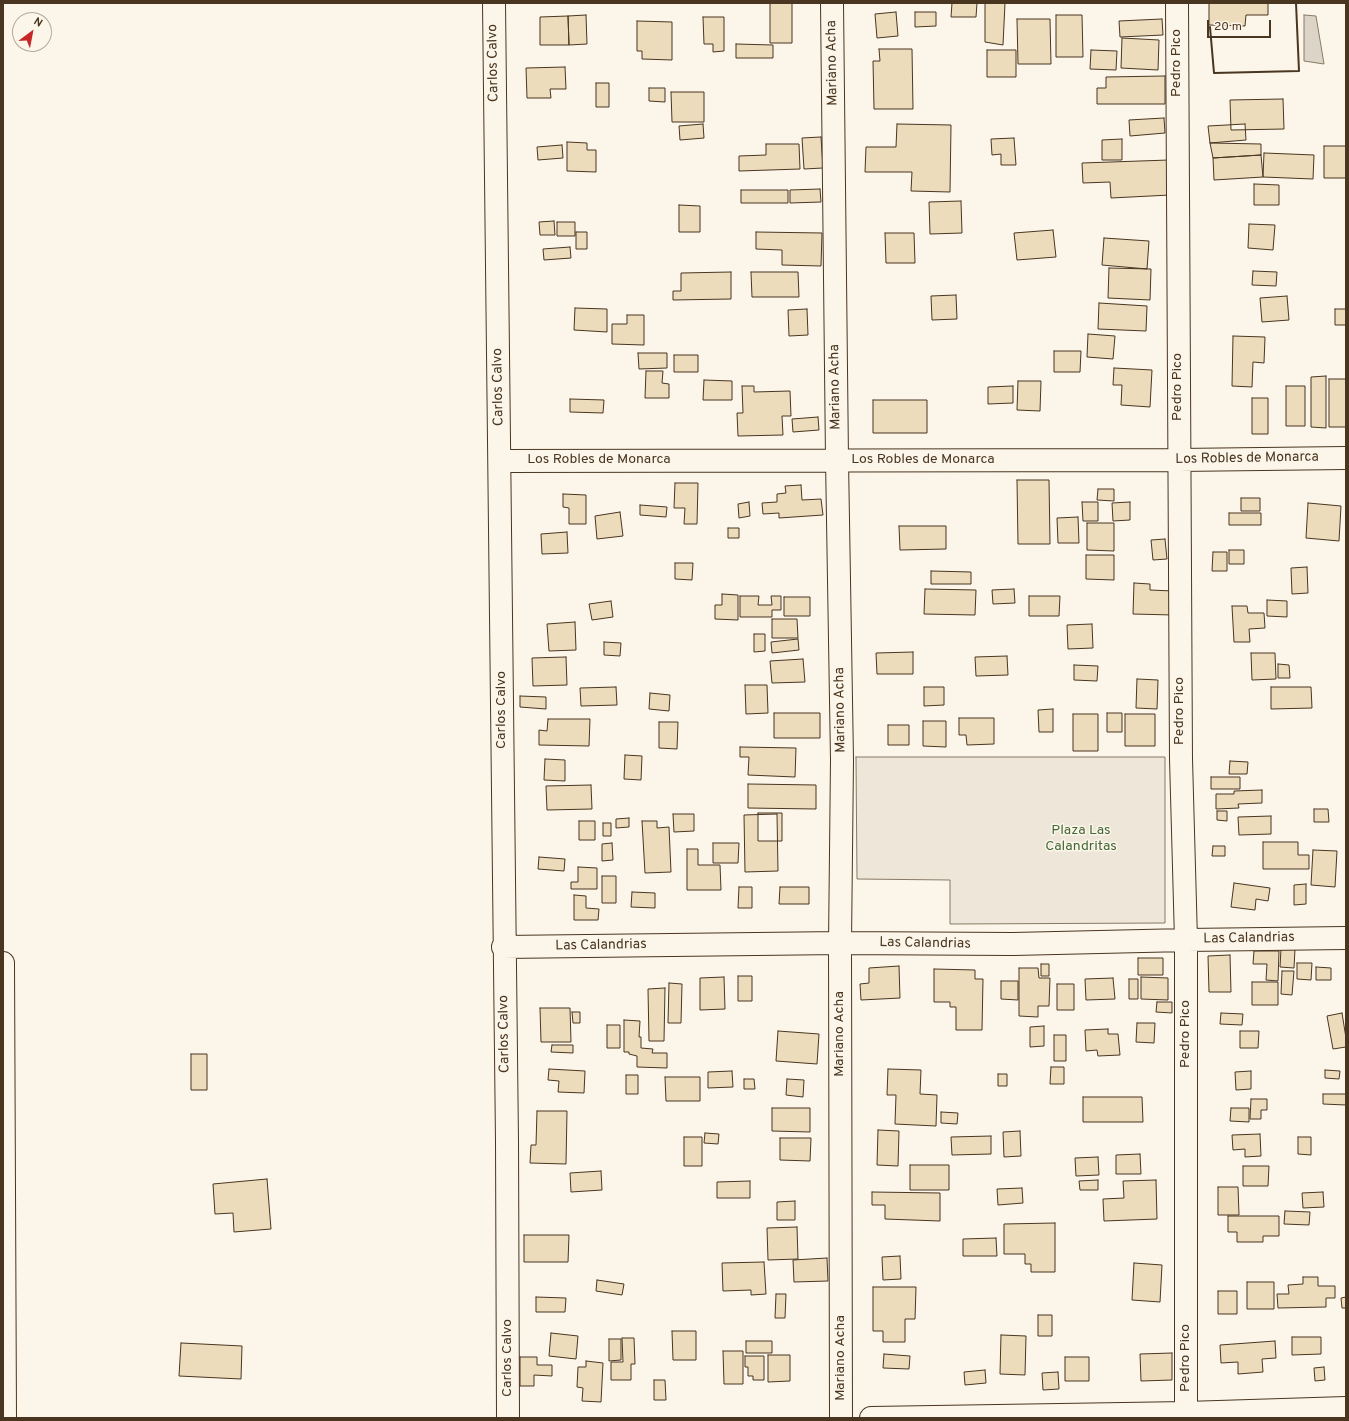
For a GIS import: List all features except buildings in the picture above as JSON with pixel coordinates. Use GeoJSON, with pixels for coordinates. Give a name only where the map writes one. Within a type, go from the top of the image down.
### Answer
{"type":"FeatureCollection","features":[{"type":"Feature","properties":{"kind":"street","name":"Carlos Calvo"},"geometry":{"type":"LineString","coordinates":[[494,3],[500,461],[508,1418]]}},
{"type":"Feature","properties":{"kind":"street","name":"Mariano Acha"},"geometry":{"type":"LineString","coordinates":[[832,3],[842,760],[840,943],[842,1418]]}},
{"type":"Feature","properties":{"kind":"street","name":"Pedro Pico"},"geometry":{"type":"LineString","coordinates":[[1177,3],[1180,759],[1186,940],[1186,1416]]}},
{"type":"Feature","properties":{"kind":"street","name":"Los Robles de Monarca"},"geometry":{"type":"LineString","coordinates":[[500,461],[1178,460],[1346,458]]}},
{"type":"Feature","properties":{"kind":"street","name":"Las Calandrias"},"geometry":{"type":"LineString","coordinates":[[503,947],[840,943],[1013,944],[1346,938]]}},
{"type":"Feature","properties":{"kind":"street"},"geometry":{"type":"LineString","coordinates":[[3,963],[5,1418]]}},
{"type":"Feature","properties":{"kind":"street"},"geometry":{"type":"LineString","coordinates":[[871,1418],[1186,1416],[1346,1408]]}},
{"type":"Feature","properties":{"kind":"green space","name":"Plaza Las Calandritas"},"geometry":{"type":"Polygon","coordinates":[[[856,757],[1165,757],[1165,923],[950,924],[950,880],[857,879],[856,757]]]}},
{"type":"Feature","properties":{"kind":"shaded area"},"geometry":{"type":"Polygon","coordinates":[[[1304,15],[1316,16],[1324,64],[1304,61],[1304,15]]]}},
{"type":"Feature","properties":{"kind":"wall"},"geometry":{"type":"LineString","coordinates":[[1210,27],[1214,73],[1299,71],[1296,3]]}}]}
